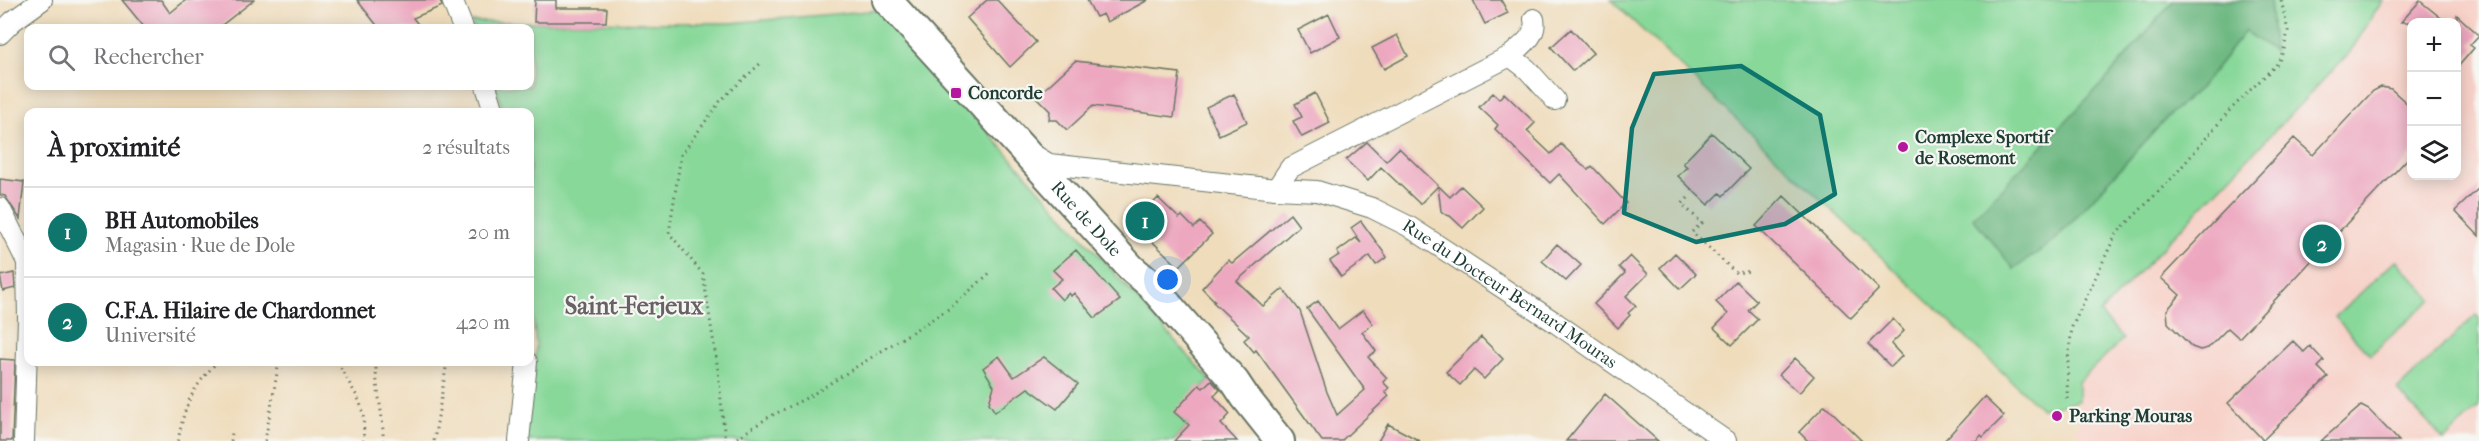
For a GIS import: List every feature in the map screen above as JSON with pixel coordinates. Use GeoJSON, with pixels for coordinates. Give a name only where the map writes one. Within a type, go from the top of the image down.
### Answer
{"type":"FeatureCollection","features":[{"type":"Feature","properties":{"kind":"main road","name":"Rue de Dole"},"geometry":{"type":"LineString","coordinates":[[887,0],[1131,268],[1150,284],[1236,382],[1245,398],[1280,441]]}},
{"type":"Feature","properties":{"kind":"main road","name":"Rue de Dole"},"geometry":{"type":"LineString","coordinates":[[907,0],[1059,165],[1300,441]]}},
{"type":"Feature","properties":{"kind":"street"},"geometry":{"type":"LineString","coordinates":[[4,24],[42,0]]}},
{"type":"Feature","properties":{"kind":"street"},"geometry":{"type":"LineString","coordinates":[[452,0],[461,24]]}},
{"type":"Feature","properties":{"kind":"street"},"geometry":{"type":"LineString","coordinates":[[1276,189],[1290,168],[1510,56],[1534,33],[1534,19]]}},
{"type":"Feature","properties":{"kind":"street"},"geometry":{"type":"LineString","coordinates":[[1510,56],[1527,69],[1556,100]]}},
{"type":"Feature","properties":{"kind":"street"},"geometry":{"type":"LineString","coordinates":[[487,90],[493,108]]}},
{"type":"Feature","properties":{"kind":"street","name":"Rue du Docteur Bernard Mouras"},"geometry":{"type":"LineString","coordinates":[[1009,134],[1040,160],[1059,165],[1276,189],[1317,191],[1347,199],[1408,225],[1556,323],[1726,441]]}},
{"type":"Feature","properties":{"kind":"street"},"geometry":{"type":"LineString","coordinates":[[0,208],[24,256]]}},
{"type":"Feature","properties":{"kind":"street"},"geometry":{"type":"LineString","coordinates":[[24,441],[26,366]]}},
{"type":"Feature","properties":{"kind":"street"},"geometry":{"type":"LineString","coordinates":[[519,441],[527,366]]}},
{"type":"Feature","properties":{"kind":"path"},"geometry":{"type":"LineString","coordinates":[[2067,399],[2072,327],[2116,234],[2174,176],[2229,111],[2278,63],[2288,31],[2281,0]]}},
{"type":"Feature","properties":{"kind":"path"},"geometry":{"type":"LineString","coordinates":[[725,441],[718,370],[704,274],[669,233],[681,155],[721,100],[763,61]]}},
{"type":"Feature","properties":{"kind":"path"},"geometry":{"type":"LineString","coordinates":[[1688,198],[1682,204],[1701,223],[1692,232],[1736,273],[1750,271]]}},
{"type":"Feature","properties":{"kind":"path"},"geometry":{"type":"LineString","coordinates":[[732,441],[769,417],[810,396],[950,308],[991,272]]}},
{"type":"Feature","properties":{"kind":"path"},"geometry":{"type":"LineString","coordinates":[[178,441],[182,414],[192,392],[214,366]]}},
{"type":"Feature","properties":{"kind":"path"},"geometry":{"type":"LineString","coordinates":[[266,441],[278,366]]}},
{"type":"Feature","properties":{"kind":"path"},"geometry":{"type":"LineString","coordinates":[[340,366],[361,401],[366,419],[363,441]]}},
{"type":"Feature","properties":{"kind":"path"},"geometry":{"type":"LineString","coordinates":[[376,366],[383,441]]}},
{"type":"Feature","properties":{"kind":"path"},"geometry":{"type":"LineString","coordinates":[[434,441],[446,366]]}},
{"type":"Feature","properties":{"kind":"path"},"geometry":{"type":"LineString","coordinates":[[231,441],[232,432]]}},
{"type":"Feature","properties":{"kind":"highlighted area"},"geometry":{"type":"Polygon","coordinates":[[[1741,66],[1820,115],[1835,194],[1785,224],[1696,242],[1624,213],[1632,128],[1654,74],[1741,66]]]}},
{"type":"Feature","properties":{"kind":"shaded area"},"geometry":{"type":"Polygon","coordinates":[[[2383,0],[2479,0],[2479,441],[2085,441],[2075,428],[2079,424],[2078,382],[2123,339],[2099,313],[2350,52],[2383,0]]]}},
{"type":"Feature","properties":{"kind":"green space"},"geometry":{"type":"Polygon","coordinates":[[[1611,0],[2174,0],[2110,75],[2014,268],[2054,241],[2172,112],[2200,88],[2245,31],[2274,51],[2270,0],[2383,0],[2350,52],[2100,313],[2123,339],[2078,382],[2078,401],[2041,409],[1611,0]]]}},
{"type":"Feature","properties":{"kind":"green space"},"geometry":{"type":"Polygon","coordinates":[[[2174,0],[2270,0],[2274,51],[2245,31],[2200,88],[2172,112],[2054,241],[2014,269],[1973,218],[2110,75],[2174,0]]]}},
{"type":"Feature","properties":{"kind":"green space"},"geometry":{"type":"Polygon","coordinates":[[[879,10],[1210,380],[1175,413],[1189,425],[1174,441],[526,441],[536,346],[534,327],[534,108],[502,108],[497,90],[534,90],[534,24],[472,24],[471,22],[731,23],[879,10]]]}},
{"type":"Feature","properties":{"kind":"green space"},"geometry":{"type":"Polygon","coordinates":[[[2396,260],[2432,299],[2370,355],[2335,317],[2396,260]]]}},
{"type":"Feature","properties":{"kind":"green space"},"geometry":{"type":"Polygon","coordinates":[[[2476,315],[2479,318],[2479,407],[2444,440],[2397,390],[2476,315]]]}},
{"type":"Feature","properties":{"kind":"building"},"geometry":{"type":"Polygon","coordinates":[[[122,0],[161,0],[170,13],[186,0],[254,0],[223,24],[142,24],[122,0]]]}},
{"type":"Feature","properties":{"kind":"building"},"geometry":{"type":"Polygon","coordinates":[[[357,0],[440,0],[442,6],[413,18],[418,24],[376,24],[357,0]]]}},
{"type":"Feature","properties":{"kind":"building"},"geometry":{"type":"Polygon","coordinates":[[[535,0],[556,0],[556,8],[607,8],[606,22],[534,22],[535,0]]]}},
{"type":"Feature","properties":{"kind":"building"},"geometry":{"type":"Polygon","coordinates":[[[987,0],[997,0],[1036,42],[1010,67],[967,18],[987,0]]]}},
{"type":"Feature","properties":{"kind":"building"},"geometry":{"type":"Polygon","coordinates":[[[1087,0],[1148,0],[1107,22],[1103,14],[1096,17],[1087,0]]]}},
{"type":"Feature","properties":{"kind":"building"},"geometry":{"type":"Polygon","coordinates":[[[1473,0],[1501,0],[1508,13],[1485,24],[1473,0]]]}},
{"type":"Feature","properties":{"kind":"building"},"geometry":{"type":"Polygon","coordinates":[[[2420,1],[2441,18],[2407,18],[2407,22],[2401,22],[2420,1]]]}},
{"type":"Feature","properties":{"kind":"building"},"geometry":{"type":"Polygon","coordinates":[[[1329,14],[1340,37],[1310,53],[1298,30],[1329,14]]]}},
{"type":"Feature","properties":{"kind":"building"},"geometry":{"type":"Polygon","coordinates":[[[2461,19],[2479,35],[2470,45],[2474,48],[2461,63],[2461,19]]]}},
{"type":"Feature","properties":{"kind":"building"},"geometry":{"type":"Polygon","coordinates":[[[1571,29],[1593,53],[1573,71],[1551,47],[1571,29]]]}},
{"type":"Feature","properties":{"kind":"building"},"geometry":{"type":"Polygon","coordinates":[[[1397,35],[1408,56],[1384,69],[1372,48],[1397,35]]]}},
{"type":"Feature","properties":{"kind":"building"},"geometry":{"type":"Polygon","coordinates":[[[1075,61],[1180,73],[1174,117],[1093,106],[1067,130],[1057,120],[1049,120],[1050,111],[1036,97],[1075,61]]]}},
{"type":"Feature","properties":{"kind":"building"},"geometry":{"type":"Polygon","coordinates":[[[2381,87],[2391,89],[2407,103],[2407,159],[2239,338],[2228,328],[2208,348],[2200,350],[2192,347],[2168,323],[2167,310],[2180,295],[2161,278],[2294,138],[2313,155],[2373,91],[2381,87]]]}},
{"type":"Feature","properties":{"kind":"building"},"geometry":{"type":"Polygon","coordinates":[[[1315,93],[1330,123],[1302,137],[1293,121],[1302,117],[1295,104],[1315,93]]]}},
{"type":"Feature","properties":{"kind":"building"},"geometry":{"type":"Polygon","coordinates":[[[1493,93],[1499,99],[1504,93],[1535,123],[1527,131],[1551,154],[1561,144],[1588,170],[1592,166],[1626,203],[1605,224],[1559,174],[1550,183],[1495,129],[1498,125],[1479,107],[1493,93]]]}},
{"type":"Feature","properties":{"kind":"building"},"geometry":{"type":"Polygon","coordinates":[[[1234,94],[1247,122],[1219,135],[1206,107],[1234,94]]]}},
{"type":"Feature","properties":{"kind":"building"},"geometry":{"type":"Polygon","coordinates":[[[1712,133],[1749,169],[1723,196],[1720,193],[1708,205],[1678,176],[1687,167],[1683,163],[1712,133]]]}},
{"type":"Feature","properties":{"kind":"building"},"geometry":{"type":"Polygon","coordinates":[[[1367,142],[1386,161],[1399,148],[1450,197],[1461,186],[1483,207],[1463,228],[1441,211],[1438,186],[1420,204],[1381,167],[1368,181],[1346,160],[1367,142]]]}},
{"type":"Feature","properties":{"kind":"building"},"geometry":{"type":"Polygon","coordinates":[[[0,179],[24,182],[20,219],[5,196],[0,195],[0,179]]]}},
{"type":"Feature","properties":{"kind":"building"},"geometry":{"type":"Polygon","coordinates":[[[2479,188],[2479,236],[2455,211],[2479,188]]]}},
{"type":"Feature","properties":{"kind":"building"},"geometry":{"type":"Polygon","coordinates":[[[1784,196],[1879,289],[1851,318],[1756,226],[1784,196]]]}},
{"type":"Feature","properties":{"kind":"building"},"geometry":{"type":"Polygon","coordinates":[[[1158,198],[1179,218],[1182,216],[1194,228],[1200,222],[1212,234],[1179,267],[1137,227],[1136,221],[1158,198]]]}},
{"type":"Feature","properties":{"kind":"building"},"geometry":{"type":"Polygon","coordinates":[[[1290,214],[1299,226],[1237,281],[1263,306],[1283,289],[1300,311],[1337,415],[1365,390],[1307,309],[1318,301],[1338,329],[1363,310],[1373,324],[1362,332],[1376,351],[1368,357],[1387,378],[1383,382],[1389,388],[1385,392],[1389,396],[1341,441],[1322,441],[1256,350],[1254,352],[1244,340],[1249,336],[1213,302],[1215,301],[1202,288],[1228,260],[1232,263],[1290,214]]]}},
{"type":"Feature","properties":{"kind":"building"},"geometry":{"type":"Polygon","coordinates":[[[1361,221],[1387,257],[1376,265],[1370,256],[1341,277],[1330,261],[1339,255],[1337,252],[1356,238],[1361,243],[1351,228],[1361,221]]]}},
{"type":"Feature","properties":{"kind":"building"},"geometry":{"type":"Polygon","coordinates":[[[1557,244],[1581,265],[1566,281],[1542,261],[1557,244]]]}},
{"type":"Feature","properties":{"kind":"building"},"geometry":{"type":"Polygon","coordinates":[[[1076,250],[1120,300],[1095,318],[1074,293],[1071,296],[1069,293],[1062,300],[1051,288],[1062,279],[1053,270],[1076,250]]]}},
{"type":"Feature","properties":{"kind":"building"},"geometry":{"type":"Polygon","coordinates":[[[1675,253],[1696,274],[1680,289],[1660,268],[1675,253]]]}},
{"type":"Feature","properties":{"kind":"building"},"geometry":{"type":"Polygon","coordinates":[[[1630,256],[1648,274],[1626,296],[1636,306],[1618,328],[1594,304],[1625,273],[1619,267],[1630,256]]]}},
{"type":"Feature","properties":{"kind":"building"},"geometry":{"type":"Polygon","coordinates":[[[14,273],[15,288],[3,291],[0,276],[14,273]]]}},
{"type":"Feature","properties":{"kind":"building"},"geometry":{"type":"Polygon","coordinates":[[[1736,281],[1757,301],[1748,310],[1758,319],[1732,345],[1714,328],[1728,314],[1716,302],[1736,281]]]}},
{"type":"Feature","properties":{"kind":"building"},"geometry":{"type":"Polygon","coordinates":[[[1893,319],[1904,331],[1891,344],[1902,356],[1891,367],[1868,344],[1893,319]]]}},
{"type":"Feature","properties":{"kind":"building"},"geometry":{"type":"Polygon","coordinates":[[[1481,337],[1503,359],[1484,379],[1474,370],[1460,385],[1446,372],[1481,337]]]}},
{"type":"Feature","properties":{"kind":"building"},"geometry":{"type":"Polygon","coordinates":[[[2293,341],[2304,352],[2310,346],[2324,361],[2318,367],[2328,377],[2263,440],[2228,403],[2293,341]]]}},
{"type":"Feature","properties":{"kind":"building"},"geometry":{"type":"Polygon","coordinates":[[[999,356],[1014,377],[1044,357],[1078,384],[1057,409],[1028,388],[995,412],[989,403],[994,386],[983,368],[999,356]]]}},
{"type":"Feature","properties":{"kind":"building"},"geometry":{"type":"Polygon","coordinates":[[[1795,358],[1814,376],[1799,393],[1779,375],[1795,358]]]}},
{"type":"Feature","properties":{"kind":"building"},"geometry":{"type":"Polygon","coordinates":[[[0,359],[15,360],[12,441],[0,441],[0,359]]]}},
{"type":"Feature","properties":{"kind":"building"},"geometry":{"type":"Polygon","coordinates":[[[1211,380],[1220,390],[1214,396],[1230,414],[1221,424],[1237,441],[1174,441],[1189,425],[1174,412],[1199,385],[1203,388],[1211,380]]]}},
{"type":"Feature","properties":{"kind":"building"},"geometry":{"type":"Polygon","coordinates":[[[1605,394],[1658,441],[1566,441],[1605,394]]]}},
{"type":"Feature","properties":{"kind":"building"},"geometry":{"type":"Polygon","coordinates":[[[1984,397],[2004,416],[1976,441],[1944,441],[1984,397]]]}},
{"type":"Feature","properties":{"kind":"building"},"geometry":{"type":"Polygon","coordinates":[[[1825,405],[1862,441],[1808,441],[1799,432],[1825,405]]]}},
{"type":"Feature","properties":{"kind":"building"},"geometry":{"type":"Polygon","coordinates":[[[2361,406],[2369,410],[2399,441],[2321,441],[2361,406]]]}},
{"type":"Feature","properties":{"kind":"building"},"geometry":{"type":"Polygon","coordinates":[[[1388,424],[1420,441],[1378,441],[1388,424]]]}},
{"type":"Feature","properties":{"kind":"place","name":"Concorde"},"geometry":{"type":"Point","coordinates":[956,93]}},
{"type":"Feature","properties":{"kind":"place","name":"Complexe Sportif de Rosemont"},"geometry":{"type":"Point","coordinates":[1903,147]}},
{"type":"Feature","properties":{"kind":"place","name":"BH Automobiles"},"geometry":{"type":"Point","coordinates":[1145,221]}},
{"type":"Feature","properties":{"kind":"place","name":"C.F.A. Hilaire de Chardonnet"},"geometry":{"type":"Point","coordinates":[2322,244]}},
{"type":"Feature","properties":{"kind":"place","name":"Parking Mouras"},"geometry":{"type":"Point","coordinates":[2057,416]}},
{"type":"Feature","properties":{"kind":"district","name":"Saint-Ferjeux"},"geometry":{"type":"Point","coordinates":[634,306]}}]}
